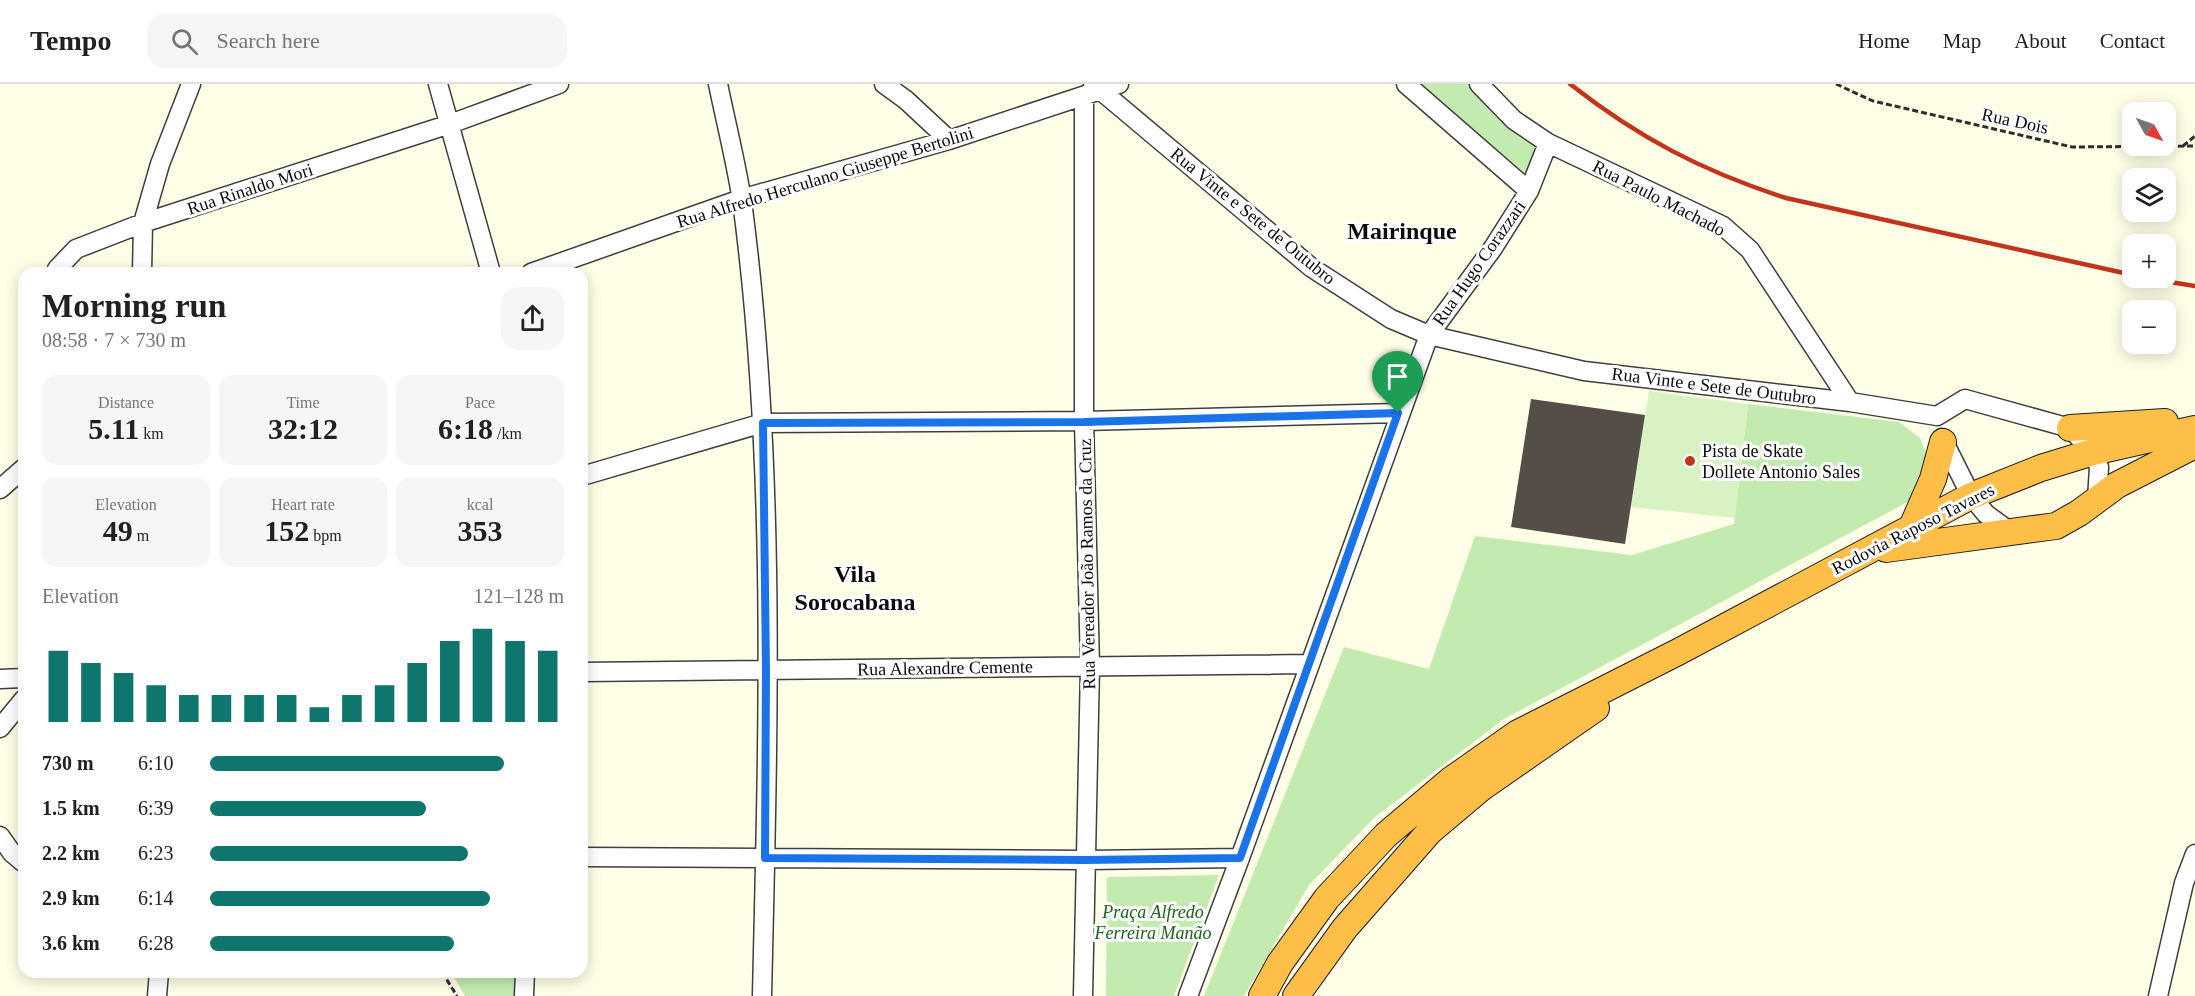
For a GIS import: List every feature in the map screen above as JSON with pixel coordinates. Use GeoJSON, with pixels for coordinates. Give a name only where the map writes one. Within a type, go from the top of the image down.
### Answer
{"type":"FeatureCollection","features":[{"type":"Feature","properties":{"kind":"highway"},"geometry":{"type":"LineString","coordinates":[[2070,428],[2195,419]]}},
{"type":"Feature","properties":{"kind":"highway","name":"Rodovia Raposo Tavares"},"geometry":{"type":"LineString","coordinates":[[1262,996],[1280,963],[1327,898],[1386,835],[1451,780],[1518,733],[1678,652],[1971,496],[2041,468],[2093,452],[2195,429]]}},
{"type":"Feature","properties":{"kind":"highway"},"geometry":{"type":"LineString","coordinates":[[1912,527],[1933,478],[1943,442]]}},
{"type":"Feature","properties":{"kind":"highway"},"geometry":{"type":"LineString","coordinates":[[1870,551],[2056,526],[2097,500],[2117,484],[2195,445]]}},
{"type":"Feature","properties":{"kind":"highway","name":"Rodovia Raposo Tavares"},"geometry":{"type":"LineString","coordinates":[[1296,996],[1345,928],[1430,831],[1481,788],[1678,652]]}},
{"type":"Feature","properties":{"kind":"street"},"geometry":{"type":"LineString","coordinates":[[142,267],[143,223],[160,164],[191,84]]}},
{"type":"Feature","properties":{"kind":"street"},"geometry":{"type":"LineString","coordinates":[[438,84],[489,267]]}},
{"type":"Feature","properties":{"kind":"street","name":"Rua Rinaldo Mori"},"geometry":{"type":"LineString","coordinates":[[58,267],[76,249],[143,223],[450,124],[559,84]]}},
{"type":"Feature","properties":{"kind":"street"},"geometry":{"type":"LineString","coordinates":[[718,84],[741,199],[763,423],[766,670],[762,996]]}},
{"type":"Feature","properties":{"kind":"street"},"geometry":{"type":"LineString","coordinates":[[884,84],[906,100],[949,141]]}},
{"type":"Feature","properties":{"kind":"street","name":"Rua Alfredo Herculano Giuseppe Bertolini"},"geometry":{"type":"LineString","coordinates":[[548,267],[741,199],[949,141],[1092,90],[1119,84]]}},
{"type":"Feature","properties":{"kind":"street"},"geometry":{"type":"LineString","coordinates":[[1406,84],[1529,191]]}},
{"type":"Feature","properties":{"kind":"street","name":"Rua Paulo Machado"},"geometry":{"type":"LineString","coordinates":[[1479,84],[1514,120],[1548,143],[1723,226],[1750,250],[1850,402]]}},
{"type":"Feature","properties":{"kind":"street","name":"Rua Vinte e Sete de Outubro"},"geometry":{"type":"LineString","coordinates":[[1092,90],[1312,268],[1390,319],[1429,335],[1584,371],[1850,402],[1937,416]]}},
{"type":"Feature","properties":{"kind":"street","name":"Rua Vereador João Ramos da Cruz"},"geometry":{"type":"LineString","coordinates":[[1083,996],[1090,667],[1084,422],[1092,90]]}},
{"type":"Feature","properties":{"kind":"street","name":"Rua Hugo Corazzari"},"geometry":{"type":"LineString","coordinates":[[1188,996],[1240,858],[1398,413],[1429,335],[1493,248],[1529,191],[1548,143]]}},
{"type":"Feature","properties":{"kind":"street"},"geometry":{"type":"LineString","coordinates":[[2012,533],[1986,514],[1971,496],[1943,442],[1937,416],[1965,399],[2070,428],[2093,452],[2100,477],[2097,500]]}},
{"type":"Feature","properties":{"kind":"street"},"geometry":{"type":"LineString","coordinates":[[588,474],[763,423],[1084,422],[1398,413]]}},
{"type":"Feature","properties":{"kind":"street"},"geometry":{"type":"LineString","coordinates":[[0,489],[18,473]]}},
{"type":"Feature","properties":{"kind":"street","name":"Rua Alexandre Cemente"},"geometry":{"type":"LineString","coordinates":[[588,672],[1308,664]]}},
{"type":"Feature","properties":{"kind":"street"},"geometry":{"type":"LineString","coordinates":[[0,679],[18,678]]}},
{"type":"Feature","properties":{"kind":"street"},"geometry":{"type":"LineString","coordinates":[[0,728],[18,706]]}},
{"type":"Feature","properties":{"kind":"street"},"geometry":{"type":"LineString","coordinates":[[0,836],[18,858]]}},
{"type":"Feature","properties":{"kind":"street"},"geometry":{"type":"LineString","coordinates":[[2158,996],[2184,883],[2195,854]]}},
{"type":"Feature","properties":{"kind":"street"},"geometry":{"type":"LineString","coordinates":[[588,857],[1085,860],[1240,858]]}},
{"type":"Feature","properties":{"kind":"street"},"geometry":{"type":"LineString","coordinates":[[157,996],[158,978]]}},
{"type":"Feature","properties":{"kind":"street"},"geometry":{"type":"LineString","coordinates":[[525,978],[525,996]]}},
{"type":"Feature","properties":{"kind":"path","name":"Rua Dois"},"geometry":{"type":"LineString","coordinates":[[1836,84],[1873,101],[2072,147],[2195,146]]}},
{"type":"Feature","properties":{"kind":"path"},"geometry":{"type":"LineString","coordinates":[[2182,146],[2195,136]]}},
{"type":"Feature","properties":{"kind":"path"},"geometry":{"type":"LineString","coordinates":[[446,978],[457,996]]}},
{"type":"Feature","properties":{"kind":"green space"},"geometry":{"type":"Polygon","coordinates":[[[1420,84],[1469,84],[1507,123],[1540,147],[1525,173],[1420,84]]]}},
{"type":"Feature","properties":{"kind":"green space","name":"Pista de Skate Dollete Antonio Sales"},"geometry":{"type":"Polygon","coordinates":[[[1649,391],[1748,404],[1735,518],[1631,507],[1649,391]]]}},
{"type":"Feature","properties":{"kind":"green space"},"geometry":{"type":"Polygon","coordinates":[[[1748,404],[1899,422],[1920,438],[1930,463],[1913,499],[1504,719],[1375,817],[1309,885],[1244,996],[1204,996],[1344,647],[1429,669],[1475,536],[1632,555],[1734,524],[1748,404]]]}},
{"type":"Feature","properties":{"kind":"green space","name":"Praça Alfredo Ferreira Manão"},"geometry":{"type":"Polygon","coordinates":[[[1219,875],[1174,996],[1106,996],[1107,877],[1219,875]]]}},
{"type":"Feature","properties":{"kind":"green space"},"geometry":{"type":"Polygon","coordinates":[[[454,978],[519,978],[518,996],[465,996],[454,978]]]}},
{"type":"Feature","properties":{"kind":"building"},"geometry":{"type":"Polygon","coordinates":[[[1531,399],[1645,415],[1625,544],[1511,527],[1531,399]]]}},
{"type":"Feature","properties":{"kind":"railway"},"geometry":{"type":"LineString","coordinates":[[1570,84],[1647,137],[1699,164],[1755,188],[1786,198],[2122,273]]}},
{"type":"Feature","properties":{"kind":"railway"},"geometry":{"type":"LineString","coordinates":[[2176,283],[2195,286]]}},
{"type":"Feature","properties":{"kind":"place","name":"Pista de Skate Dollete Antonio Sales"},"geometry":{"type":"Point","coordinates":[1690,461]}},
{"type":"Feature","properties":{"kind":"district","name":"Mairinque"},"geometry":{"type":"Point","coordinates":[1402,231]}},
{"type":"Feature","properties":{"kind":"district","name":"Vila Sorocabana"},"geometry":{"type":"Point","coordinates":[855,588]}},
{"type":"Feature","properties":{"kind":"route"},"geometry":{"type":"LineString","coordinates":[[1398,413],[1240,858],[1085,860],[765,858],[766,670],[763,423],[1084,422],[1398,413]]}}]}
